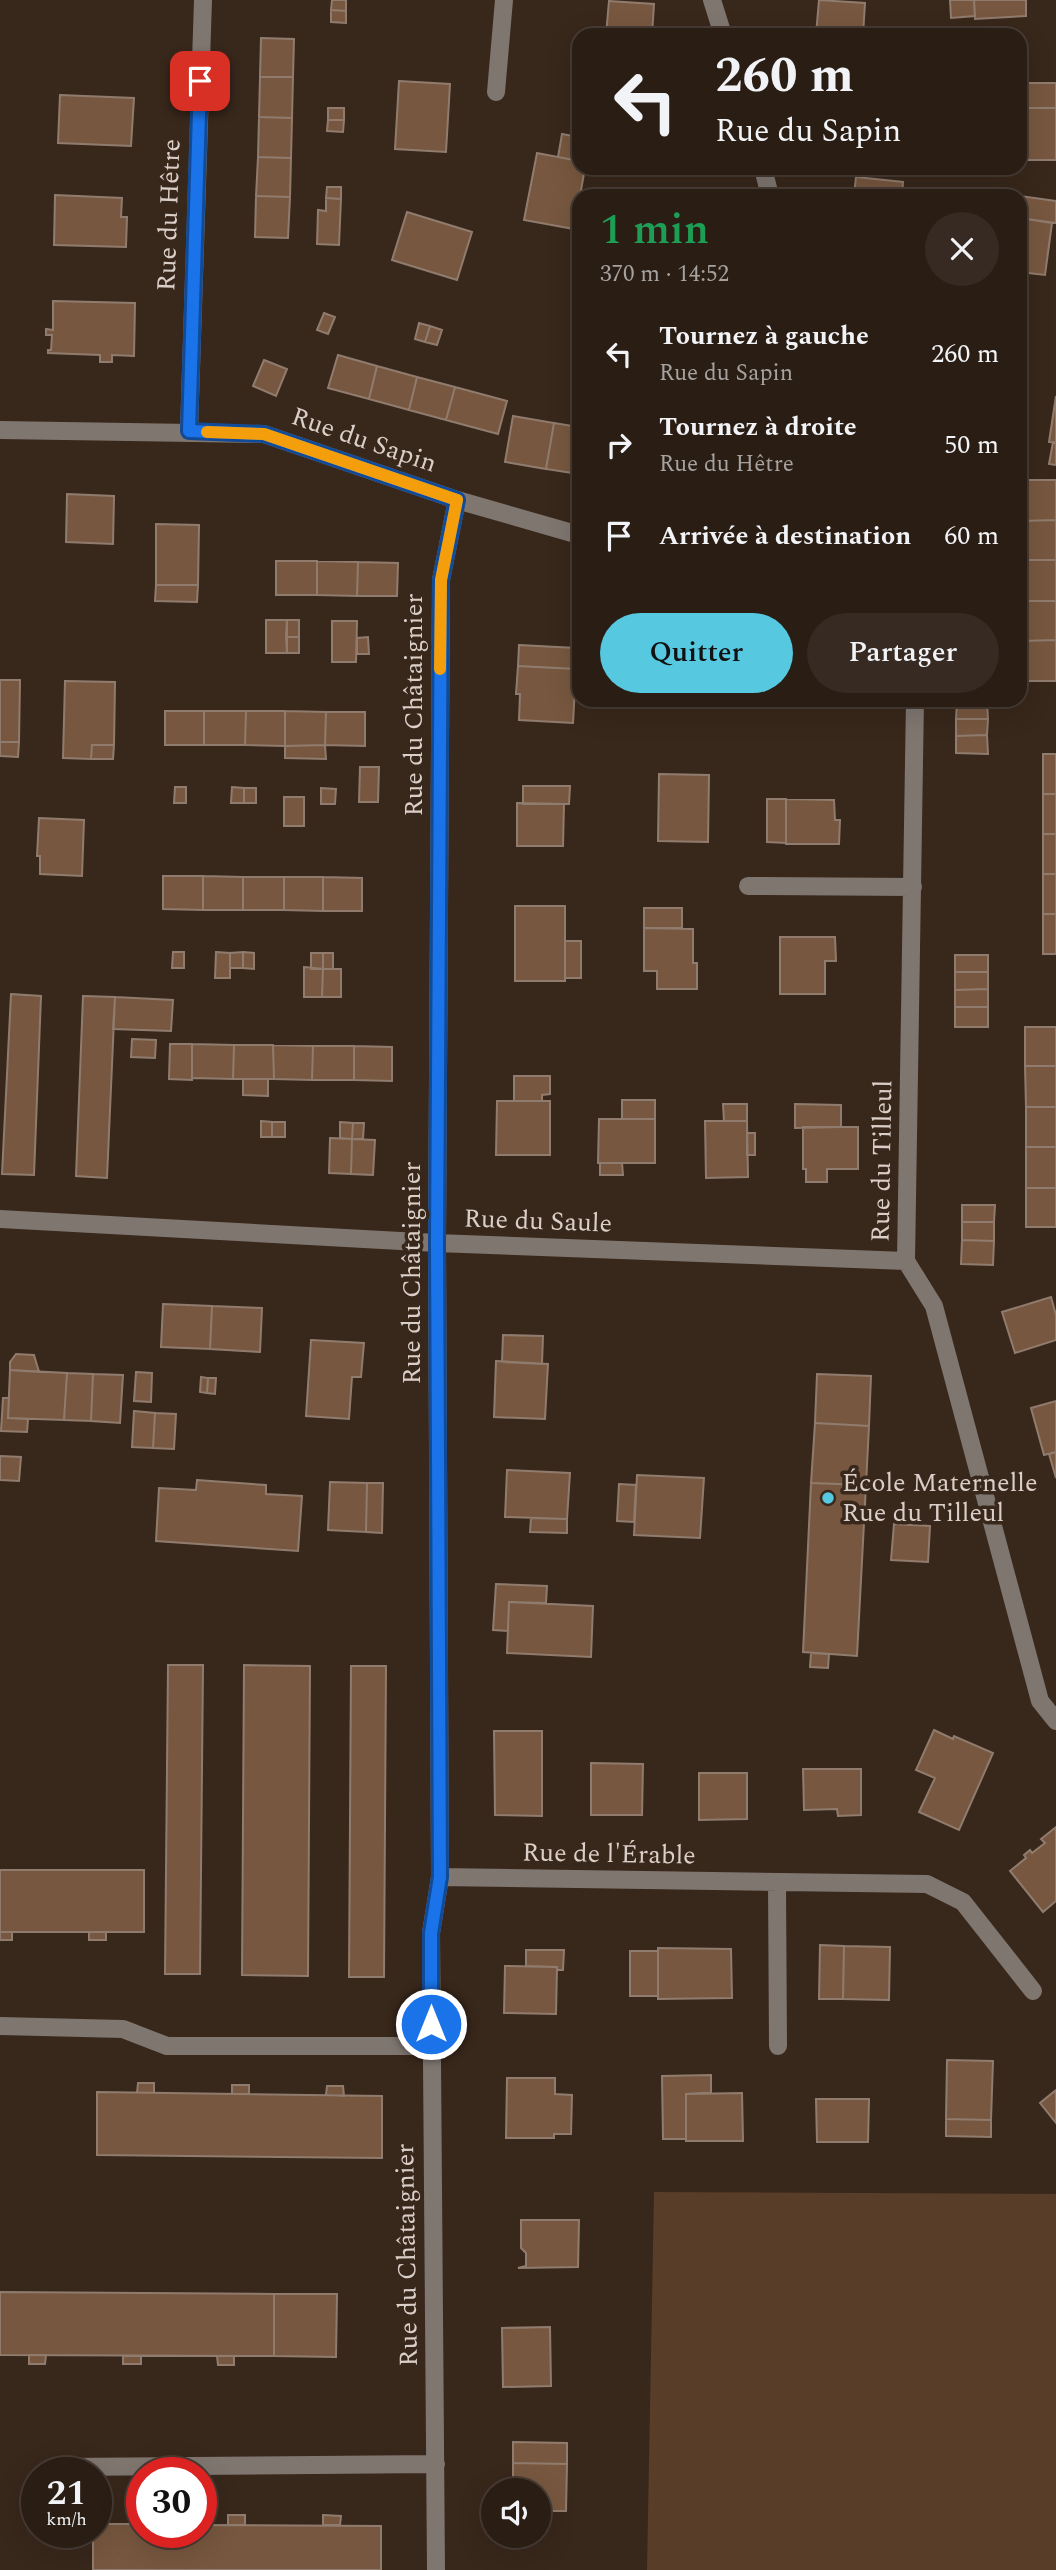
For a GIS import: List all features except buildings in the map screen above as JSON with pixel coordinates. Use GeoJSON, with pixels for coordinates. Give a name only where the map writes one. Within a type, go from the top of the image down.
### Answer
{"type":"FeatureCollection","features":[{"type":"Feature","properties":{"kind":"street","name":"Rue du Hêtre"},"geometry":{"type":"LineString","coordinates":[[189,431],[202,0]]}},
{"type":"Feature","properties":{"kind":"street"},"geometry":{"type":"LineString","coordinates":[[496,92],[504,0]]}},
{"type":"Feature","properties":{"kind":"street"},"geometry":{"type":"LineString","coordinates":[[712,0],[721,28]]}},
{"type":"Feature","properties":{"kind":"street","name":"Rue du Sapin"},"geometry":{"type":"LineString","coordinates":[[0,430],[264,434],[457,500],[572,533]]}},
{"type":"Feature","properties":{"kind":"street","name":"Rue du Châtaignier"},"geometry":{"type":"LineString","coordinates":[[436,2570],[431,1933],[440,1877],[437,1243],[441,580],[457,500]]}},
{"type":"Feature","properties":{"kind":"street","name":"Rue du Tilleul"},"geometry":{"type":"LineString","coordinates":[[915,707],[906,1261],[934,1306],[1040,1701],[1056,1721]]}},
{"type":"Feature","properties":{"kind":"street"},"geometry":{"type":"LineString","coordinates":[[748,886],[913,887]]}},
{"type":"Feature","properties":{"kind":"street","name":"Rue du Saule"},"geometry":{"type":"LineString","coordinates":[[0,1219],[437,1243],[906,1261]]}},
{"type":"Feature","properties":{"kind":"street","name":"Rue de l'Érable"},"geometry":{"type":"LineString","coordinates":[[440,1877],[927,1884],[963,1902],[1033,1992]]}},
{"type":"Feature","properties":{"kind":"street"},"geometry":{"type":"LineString","coordinates":[[777,1882],[778,2046]]}},
{"type":"Feature","properties":{"kind":"street"},"geometry":{"type":"LineString","coordinates":[[0,2026],[122,2029],[167,2046],[431,2046]]}},
{"type":"Feature","properties":{"kind":"street"},"geometry":{"type":"LineString","coordinates":[[112,2467],[436,2464]]}},
{"type":"Feature","properties":{"kind":"shaded area"},"geometry":{"type":"Polygon","coordinates":[[[654,2192],[1056,2194],[1056,2570],[647,2570],[654,2192]]]}},
{"type":"Feature","properties":{"kind":"slow traffic"},"geometry":{"type":"LineString","coordinates":[[207,432],[264,434],[457,500],[441,580],[440,669]]}},
{"type":"Feature","properties":{"kind":"place","name":"École Maternelle Rue du Tilleul"},"geometry":{"type":"Point","coordinates":[828,1498]}},
{"type":"Feature","properties":{"kind":"route"},"geometry":{"type":"LineString","coordinates":[[200,81],[189,431],[264,434],[457,500],[441,580],[437,1243],[440,1877],[431,1933],[431,2024]]}}]}
